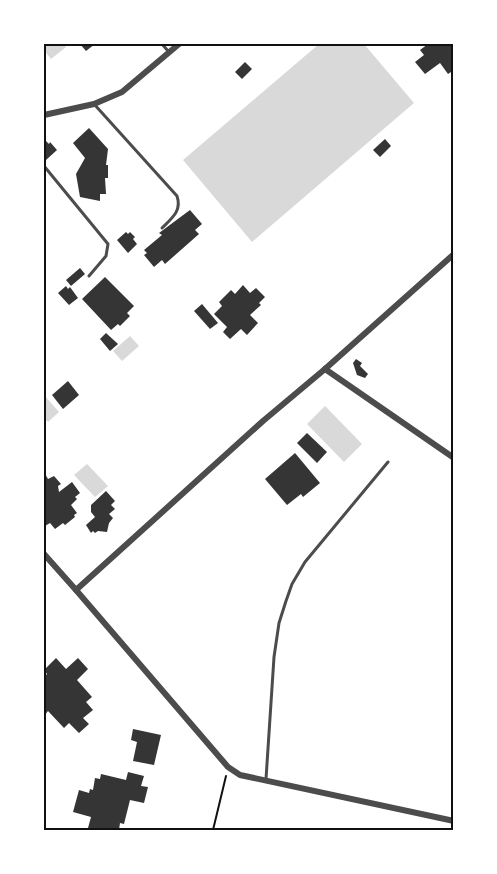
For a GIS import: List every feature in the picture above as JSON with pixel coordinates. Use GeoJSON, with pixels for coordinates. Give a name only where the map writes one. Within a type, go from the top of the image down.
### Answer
{"type":"FeatureCollection","features":[{"type":"Feature","properties":{"kind":"street"},"geometry":{"type":"LineString","coordinates":[[44,115],[94,104],[122,92],[179,44]]}},
{"type":"Feature","properties":{"kind":"street"},"geometry":{"type":"LineString","coordinates":[[76,590],[453,254]]}},
{"type":"Feature","properties":{"kind":"street"},"geometry":{"type":"LineString","coordinates":[[325,369],[453,458]]}},
{"type":"Feature","properties":{"kind":"street"},"geometry":{"type":"LineString","coordinates":[[44,554],[228,767],[240,775],[453,821]]}},
{"type":"Feature","properties":{"kind":"lane"},"geometry":{"type":"LineString","coordinates":[[162,44],[170,52]]}},
{"type":"Feature","properties":{"kind":"lane"},"geometry":{"type":"LineString","coordinates":[[94,104],[177,196],[180,203],[177,214],[162,228]]}},
{"type":"Feature","properties":{"kind":"lane"},"geometry":{"type":"LineString","coordinates":[[44,166],[108,244],[106,256],[89,276]]}},
{"type":"Feature","properties":{"kind":"lane"},"geometry":{"type":"LineString","coordinates":[[266,779],[274,657],[279,623],[292,584],[305,562],[388,462]]}},
{"type":"Feature","properties":{"kind":"path"},"geometry":{"type":"LineString","coordinates":[[213,831],[228,767]]}},
{"type":"Feature","properties":{"kind":"shaded area"},"geometry":{"type":"Polygon","coordinates":[[[44,44],[64,44],[66,47],[51,59],[44,50],[44,44]]]}},
{"type":"Feature","properties":{"kind":"shaded area"},"geometry":{"type":"Polygon","coordinates":[[[319,44],[364,44],[414,103],[252,242],[183,160],[319,44]]]}},
{"type":"Feature","properties":{"kind":"shaded area"},"geometry":{"type":"Polygon","coordinates":[[[130,336],[139,346],[122,361],[113,351],[130,336]]]}},
{"type":"Feature","properties":{"kind":"shaded area"},"geometry":{"type":"Polygon","coordinates":[[[44,395],[59,412],[48,422],[44,418],[44,395]]]}},
{"type":"Feature","properties":{"kind":"shaded area"},"geometry":{"type":"Polygon","coordinates":[[[325,406],[362,444],[344,462],[307,424],[325,406]]]}},
{"type":"Feature","properties":{"kind":"shaded area"},"geometry":{"type":"Polygon","coordinates":[[[87,464],[108,486],[95,497],[74,475],[87,464]]]}},
{"type":"Feature","properties":{"kind":"building"},"geometry":{"type":"Polygon","coordinates":[[[80,44],[95,44],[86,51],[80,44]]]}},
{"type":"Feature","properties":{"kind":"building"},"geometry":{"type":"Polygon","coordinates":[[[428,44],[454,44],[454,70],[448,74],[440,63],[425,74],[415,62],[424,55],[420,50],[428,44]]]}},
{"type":"Feature","properties":{"kind":"building"},"geometry":{"type":"Polygon","coordinates":[[[245,62],[252,69],[242,79],[235,72],[245,62]]]}},
{"type":"Feature","properties":{"kind":"building"},"geometry":{"type":"Polygon","coordinates":[[[89,128],[108,149],[106,194],[100,194],[100,201],[80,197],[76,174],[85,158],[73,143],[89,128]]]}},
{"type":"Feature","properties":{"kind":"building"},"geometry":{"type":"Polygon","coordinates":[[[385,139],[391,146],[380,157],[373,150],[385,139]]]}},
{"type":"Feature","properties":{"kind":"building"},"geometry":{"type":"Polygon","coordinates":[[[46,141],[57,150],[46,160],[44,142],[46,141]]]}},
{"type":"Feature","properties":{"kind":"building"},"geometry":{"type":"Polygon","coordinates":[[[190,210],[202,224],[195,230],[199,234],[165,264],[162,260],[154,267],[144,255],[147,253],[144,250],[162,235],[159,233],[190,210]]]}},
{"type":"Feature","properties":{"kind":"building"},"geometry":{"type":"Polygon","coordinates":[[[126,232],[128,234],[130,232],[135,237],[133,239],[137,244],[128,253],[117,240],[126,232]]]}},
{"type":"Feature","properties":{"kind":"building"},"geometry":{"type":"Polygon","coordinates":[[[80,268],[85,274],[71,286],[66,280],[80,268]]]}},
{"type":"Feature","properties":{"kind":"building"},"geometry":{"type":"Polygon","coordinates":[[[105,277],[134,306],[127,313],[130,316],[120,326],[118,324],[111,330],[82,299],[105,277]]]}},
{"type":"Feature","properties":{"kind":"building"},"geometry":{"type":"Polygon","coordinates":[[[243,285],[250,293],[256,288],[265,297],[259,303],[261,305],[250,315],[258,323],[247,335],[241,329],[230,339],[223,332],[227,327],[214,314],[222,306],[219,302],[231,290],[235,294],[243,285]]]}},
{"type":"Feature","properties":{"kind":"building"},"geometry":{"type":"Polygon","coordinates":[[[66,286],[68,289],[70,287],[78,298],[69,305],[58,293],[66,286]]]}},
{"type":"Feature","properties":{"kind":"building"},"geometry":{"type":"Polygon","coordinates":[[[202,304],[218,323],[210,329],[194,311],[202,304]]]}},
{"type":"Feature","properties":{"kind":"building"},"geometry":{"type":"Polygon","coordinates":[[[106,333],[118,344],[110,351],[100,339],[106,333]]]}},
{"type":"Feature","properties":{"kind":"building"},"geometry":{"type":"Polygon","coordinates":[[[356,359],[362,363],[360,366],[368,374],[365,378],[357,375],[353,363],[356,359]]]}},
{"type":"Feature","properties":{"kind":"building"},"geometry":{"type":"Polygon","coordinates":[[[68,381],[79,395],[63,409],[52,395],[68,381]]]}},
{"type":"Feature","properties":{"kind":"building"},"geometry":{"type":"Polygon","coordinates":[[[307,433],[327,452],[317,463],[297,443],[307,433]]]}},
{"type":"Feature","properties":{"kind":"building"},"geometry":{"type":"Polygon","coordinates":[[[295,453],[320,483],[303,497],[301,494],[287,505],[265,479],[295,453]]]}},
{"type":"Feature","properties":{"kind":"building"},"geometry":{"type":"Polygon","coordinates":[[[44,472],[48,479],[54,476],[61,484],[58,486],[59,492],[72,482],[80,493],[71,505],[77,513],[75,517],[55,529],[50,523],[45,526],[44,524],[44,472]]]}},
{"type":"Feature","properties":{"kind":"building"},"geometry":{"type":"Polygon","coordinates":[[[106,491],[115,501],[111,505],[115,509],[109,514],[113,518],[107,532],[95,533],[93,531],[91,533],[86,525],[95,517],[91,512],[91,505],[106,491]]]}},
{"type":"Feature","properties":{"kind":"building"},"geometry":{"type":"Polygon","coordinates":[[[56,658],[66,669],[78,658],[88,669],[77,680],[92,697],[86,702],[93,710],[83,718],[89,724],[79,733],[69,723],[64,728],[48,711],[44,716],[44,677],[47,674],[44,670],[56,658]]]}},
{"type":"Feature","properties":{"kind":"building"},"geometry":{"type":"Polygon","coordinates":[[[133,729],[161,735],[154,765],[133,761],[137,742],[131,740],[133,729]]]}},
{"type":"Feature","properties":{"kind":"building"},"geometry":{"type":"Polygon","coordinates":[[[128,772],[144,776],[141,786],[148,787],[144,803],[130,800],[124,824],[120,823],[119,830],[88,828],[91,817],[73,812],[79,790],[89,793],[90,789],[93,790],[95,778],[100,779],[101,774],[126,780],[128,772]]]}}]}
